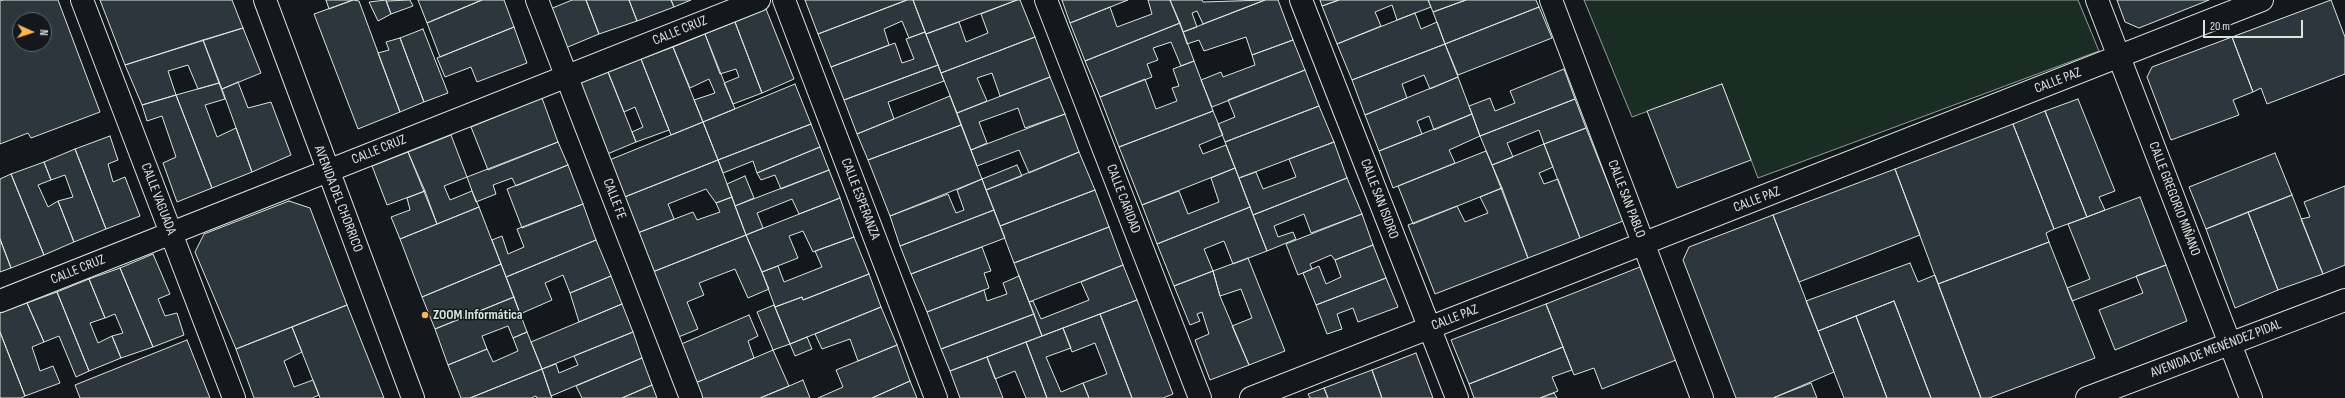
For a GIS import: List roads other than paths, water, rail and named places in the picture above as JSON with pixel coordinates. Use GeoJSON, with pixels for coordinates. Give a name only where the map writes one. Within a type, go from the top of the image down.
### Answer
{"type":"FeatureCollection","features":[{"type":"Feature","properties":{"kind":"street","name":"CALLE VAGUADA"},"geometry":{"type":"LineString","coordinates":[[82,0],[234,398]]}},
{"type":"Feature","properties":{"kind":"street","name":"AVENIDA DEL CHORRICO"},"geometry":{"type":"LineString","coordinates":[[265,0],[327,171],[413,398]]}},
{"type":"Feature","properties":{"kind":"street","name":"CALLE FE"},"geometry":{"type":"LineString","coordinates":[[537,0],[691,398]]}},
{"type":"Feature","properties":{"kind":"street","name":"CALLE CRUZ"},"geometry":{"type":"LineString","coordinates":[[0,301],[759,0]]}},
{"type":"Feature","properties":{"kind":"street","name":"CALLE ESPERANZA"},"geometry":{"type":"LineString","coordinates":[[784,0],[936,398]]}},
{"type":"Feature","properties":{"kind":"street","name":"CALLE CARIDAD"},"geometry":{"type":"LineString","coordinates":[[1046,0],[1200,398]]}},
{"type":"Feature","properties":{"kind":"street","name":"CALLE SAN ISIDRO"},"geometry":{"type":"LineString","coordinates":[[1301,0],[1457,398]]}},
{"type":"Feature","properties":{"kind":"street","name":"CALLE SAN PABLO"},"geometry":{"type":"LineString","coordinates":[[1551,0],[1702,398]]}},
{"type":"Feature","properties":{"kind":"street","name":"CALLE GREGORIO MIÑANO"},"geometry":{"type":"LineString","coordinates":[[2097,0],[2251,398]]}},
{"type":"Feature","properties":{"kind":"street","name":"CALLE PAZ"},"geometry":{"type":"LineString","coordinates":[[1251,398],[2262,0]]}},
{"type":"Feature","properties":{"kind":"street","name":"AVENIDA DE MENÉNDEZ PIDAL"},"geometry":{"type":"LineString","coordinates":[[2086,398],[2345,300]]}},
{"type":"Feature","properties":{"kind":"place","name":"ZOOM Informática"},"geometry":{"type":"Point","coordinates":[425,315]}}]}
